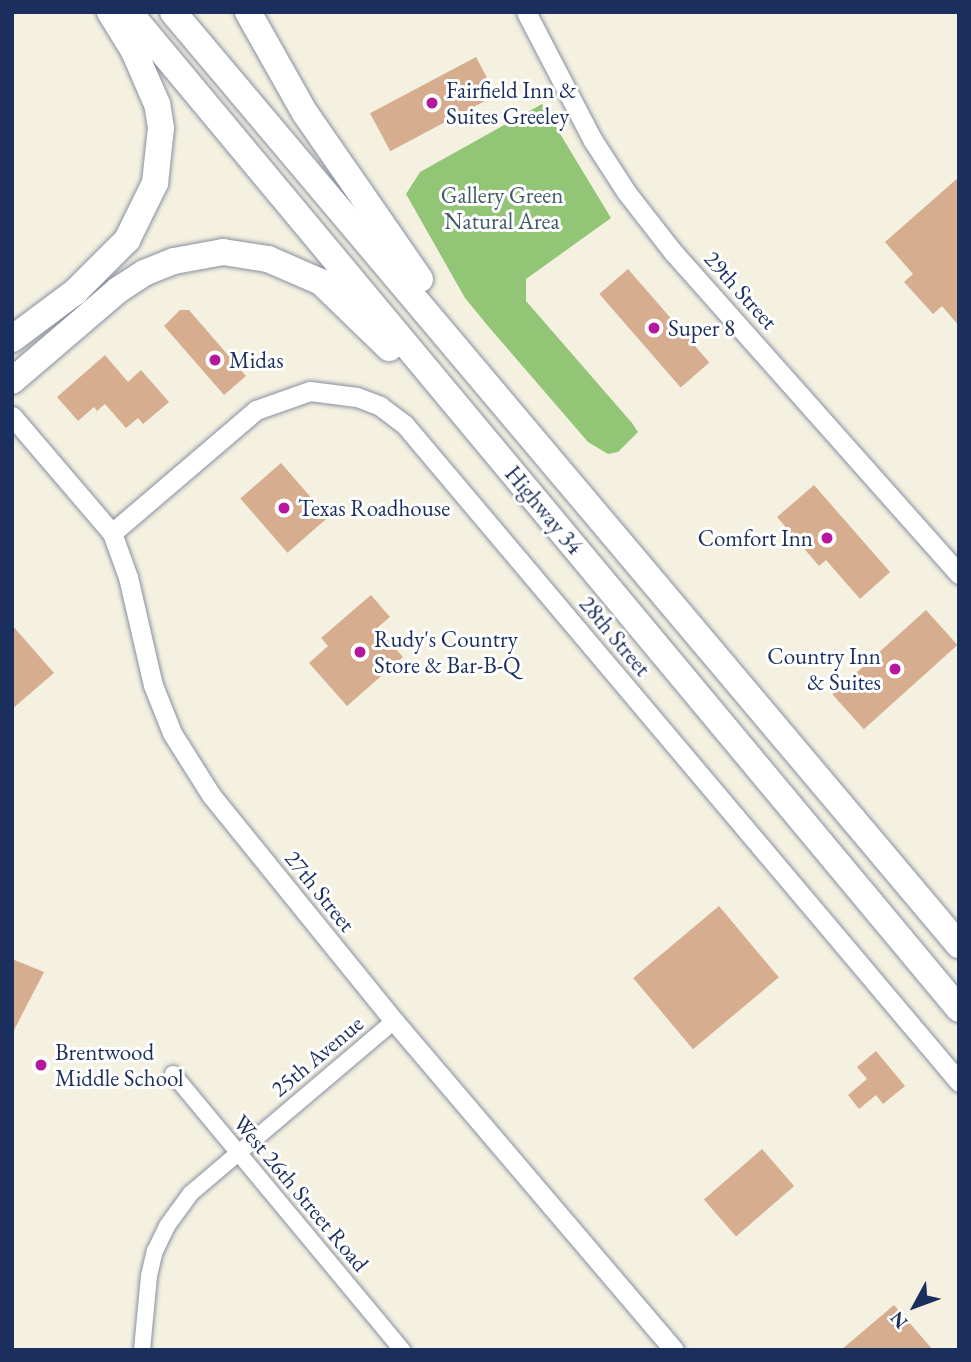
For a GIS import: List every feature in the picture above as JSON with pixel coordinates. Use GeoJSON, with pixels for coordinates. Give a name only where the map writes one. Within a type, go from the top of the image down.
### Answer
{"type":"FeatureCollection","features":[{"type":"Feature","properties":{"kind":"highway"},"geometry":{"type":"LineString","coordinates":[[12,360],[46,330],[75,292],[127,240],[155,183],[161,156],[161,128],[157,104],[134,51],[110,12]]}},
{"type":"Feature","properties":{"kind":"highway","name":"Highway 34"},"geometry":{"type":"LineString","coordinates":[[129,12],[959,1009]]}},
{"type":"Feature","properties":{"kind":"highway","name":"Highway 34"},"geometry":{"type":"LineString","coordinates":[[173,12],[959,945]]}},
{"type":"Feature","properties":{"kind":"highway"},"geometry":{"type":"LineString","coordinates":[[248,12],[305,113],[471,350],[506,405]]}},
{"type":"Feature","properties":{"kind":"highway"},"geometry":{"type":"LineString","coordinates":[[12,381],[118,290],[144,274],[174,261],[223,252],[268,259],[321,282],[425,388],[459,407]]}},
{"type":"Feature","properties":{"kind":"highway"},"geometry":{"type":"LineString","coordinates":[[12,339],[75,292]]}},
{"type":"Feature","properties":{"kind":"street","name":"29th Street"},"geometry":{"type":"LineString","coordinates":[[526,12],[592,139],[634,202],[673,251],[959,574]]}},
{"type":"Feature","properties":{"kind":"street","name":"28th Street"},"geometry":{"type":"LineString","coordinates":[[112,533],[256,410],[310,391],[357,397],[380,406],[405,425],[959,1082]]}},
{"type":"Feature","properties":{"kind":"street","name":"27th Street"},"geometry":{"type":"LineString","coordinates":[[12,416],[112,533],[128,577],[153,685],[172,733],[211,795],[394,1021],[674,1350]]}},
{"type":"Feature","properties":{"kind":"street","name":"25th Avenue"},"geometry":{"type":"LineString","coordinates":[[142,1350],[149,1276],[155,1251],[167,1226],[190,1194],[394,1021]]}},
{"type":"Feature","properties":{"kind":"street","name":"West 26th Street Road"},"geometry":{"type":"LineString","coordinates":[[173,1074],[394,1347]]}},
{"type":"Feature","properties":{"kind":"green space","name":"Gallery Green Natural Area"},"geometry":{"type":"Polygon","coordinates":[[[542,104],[611,218],[526,279],[526,301],[638,432],[618,452],[608,454],[588,442],[488,326],[465,298],[406,194],[420,172],[542,104]]]}},
{"type":"Feature","properties":{"kind":"building","name":"Fairfield Inn & Suites Greeley"},"geometry":{"type":"Polygon","coordinates":[[[476,57],[496,95],[390,151],[370,113],[476,57]]]}},
{"type":"Feature","properties":{"kind":"building"},"geometry":{"type":"Polygon","coordinates":[[[959,177],[959,326],[942,306],[933,314],[904,282],[913,274],[885,242],[959,177]]]}},
{"type":"Feature","properties":{"kind":"building","name":"Super 8"},"geometry":{"type":"Polygon","coordinates":[[[628,269],[709,363],[681,388],[599,294],[628,269]]]}},
{"type":"Feature","properties":{"kind":"building"},"geometry":{"type":"Polygon","coordinates":[[[180,310],[189,310],[246,376],[224,395],[164,326],[180,310]]]}},
{"type":"Feature","properties":{"kind":"building"},"geometry":{"type":"Polygon","coordinates":[[[105,355],[128,382],[141,370],[169,402],[143,424],[138,418],[126,428],[105,404],[97,411],[94,407],[78,421],[57,397],[105,355]]]}},
{"type":"Feature","properties":{"kind":"building","name":"Texas Roadhouse"},"geometry":{"type":"Polygon","coordinates":[[[281,463],[328,517],[287,553],[240,498],[281,463]]]}},
{"type":"Feature","properties":{"kind":"building","name":"Comfort Inn"},"geometry":{"type":"Polygon","coordinates":[[[814,485],[890,572],[860,599],[826,560],[819,566],[777,517],[814,485]]]}},
{"type":"Feature","properties":{"kind":"building","name":"Rudy's Country Store & Bar-B-Q"},"geometry":{"type":"Polygon","coordinates":[[[371,595],[390,617],[377,628],[403,657],[347,706],[309,663],[328,646],[321,638],[371,595]]]}},
{"type":"Feature","properties":{"kind":"building","name":"Country Inn & Suites"},"geometry":{"type":"Polygon","coordinates":[[[926,610],[957,645],[864,729],[832,694],[926,610]]]}},
{"type":"Feature","properties":{"kind":"building"},"geometry":{"type":"Polygon","coordinates":[[[12,625],[54,673],[12,709],[12,625]]]}},
{"type":"Feature","properties":{"kind":"building"},"geometry":{"type":"Polygon","coordinates":[[[719,906],[779,977],[693,1049],[633,978],[719,906]]]}},
{"type":"Feature","properties":{"kind":"building"},"geometry":{"type":"Polygon","coordinates":[[[12,959],[44,972],[12,1034],[12,959]]]}},
{"type":"Feature","properties":{"kind":"building"},"geometry":{"type":"Polygon","coordinates":[[[876,1051],[905,1086],[883,1104],[876,1095],[859,1109],[848,1095],[867,1079],[857,1067],[876,1051]]]}},
{"type":"Feature","properties":{"kind":"building"},"geometry":{"type":"Polygon","coordinates":[[[762,1149],[794,1186],[736,1236],[704,1200],[762,1149]]]}},
{"type":"Feature","properties":{"kind":"building"},"geometry":{"type":"Polygon","coordinates":[[[894,1305],[933,1350],[841,1350],[894,1305]]]}},
{"type":"Feature","properties":{"kind":"place","name":"Fairfield Inn & Suites Greeley"},"geometry":{"type":"Point","coordinates":[432,103]}},
{"type":"Feature","properties":{"kind":"place","name":"Super 8"},"geometry":{"type":"Point","coordinates":[654,328]}},
{"type":"Feature","properties":{"kind":"place","name":"Midas"},"geometry":{"type":"Point","coordinates":[215,360]}},
{"type":"Feature","properties":{"kind":"place","name":"Texas Roadhouse"},"geometry":{"type":"Point","coordinates":[284,508]}},
{"type":"Feature","properties":{"kind":"place","name":"Comfort Inn"},"geometry":{"type":"Point","coordinates":[827,538]}},
{"type":"Feature","properties":{"kind":"place","name":"Rudy's Country Store & Bar-B-Q"},"geometry":{"type":"Point","coordinates":[360,652]}},
{"type":"Feature","properties":{"kind":"place","name":"Country Inn & Suites"},"geometry":{"type":"Point","coordinates":[895,669]}},
{"type":"Feature","properties":{"kind":"place","name":"Brentwood Middle School"},"geometry":{"type":"Point","coordinates":[41,1065]}}]}
